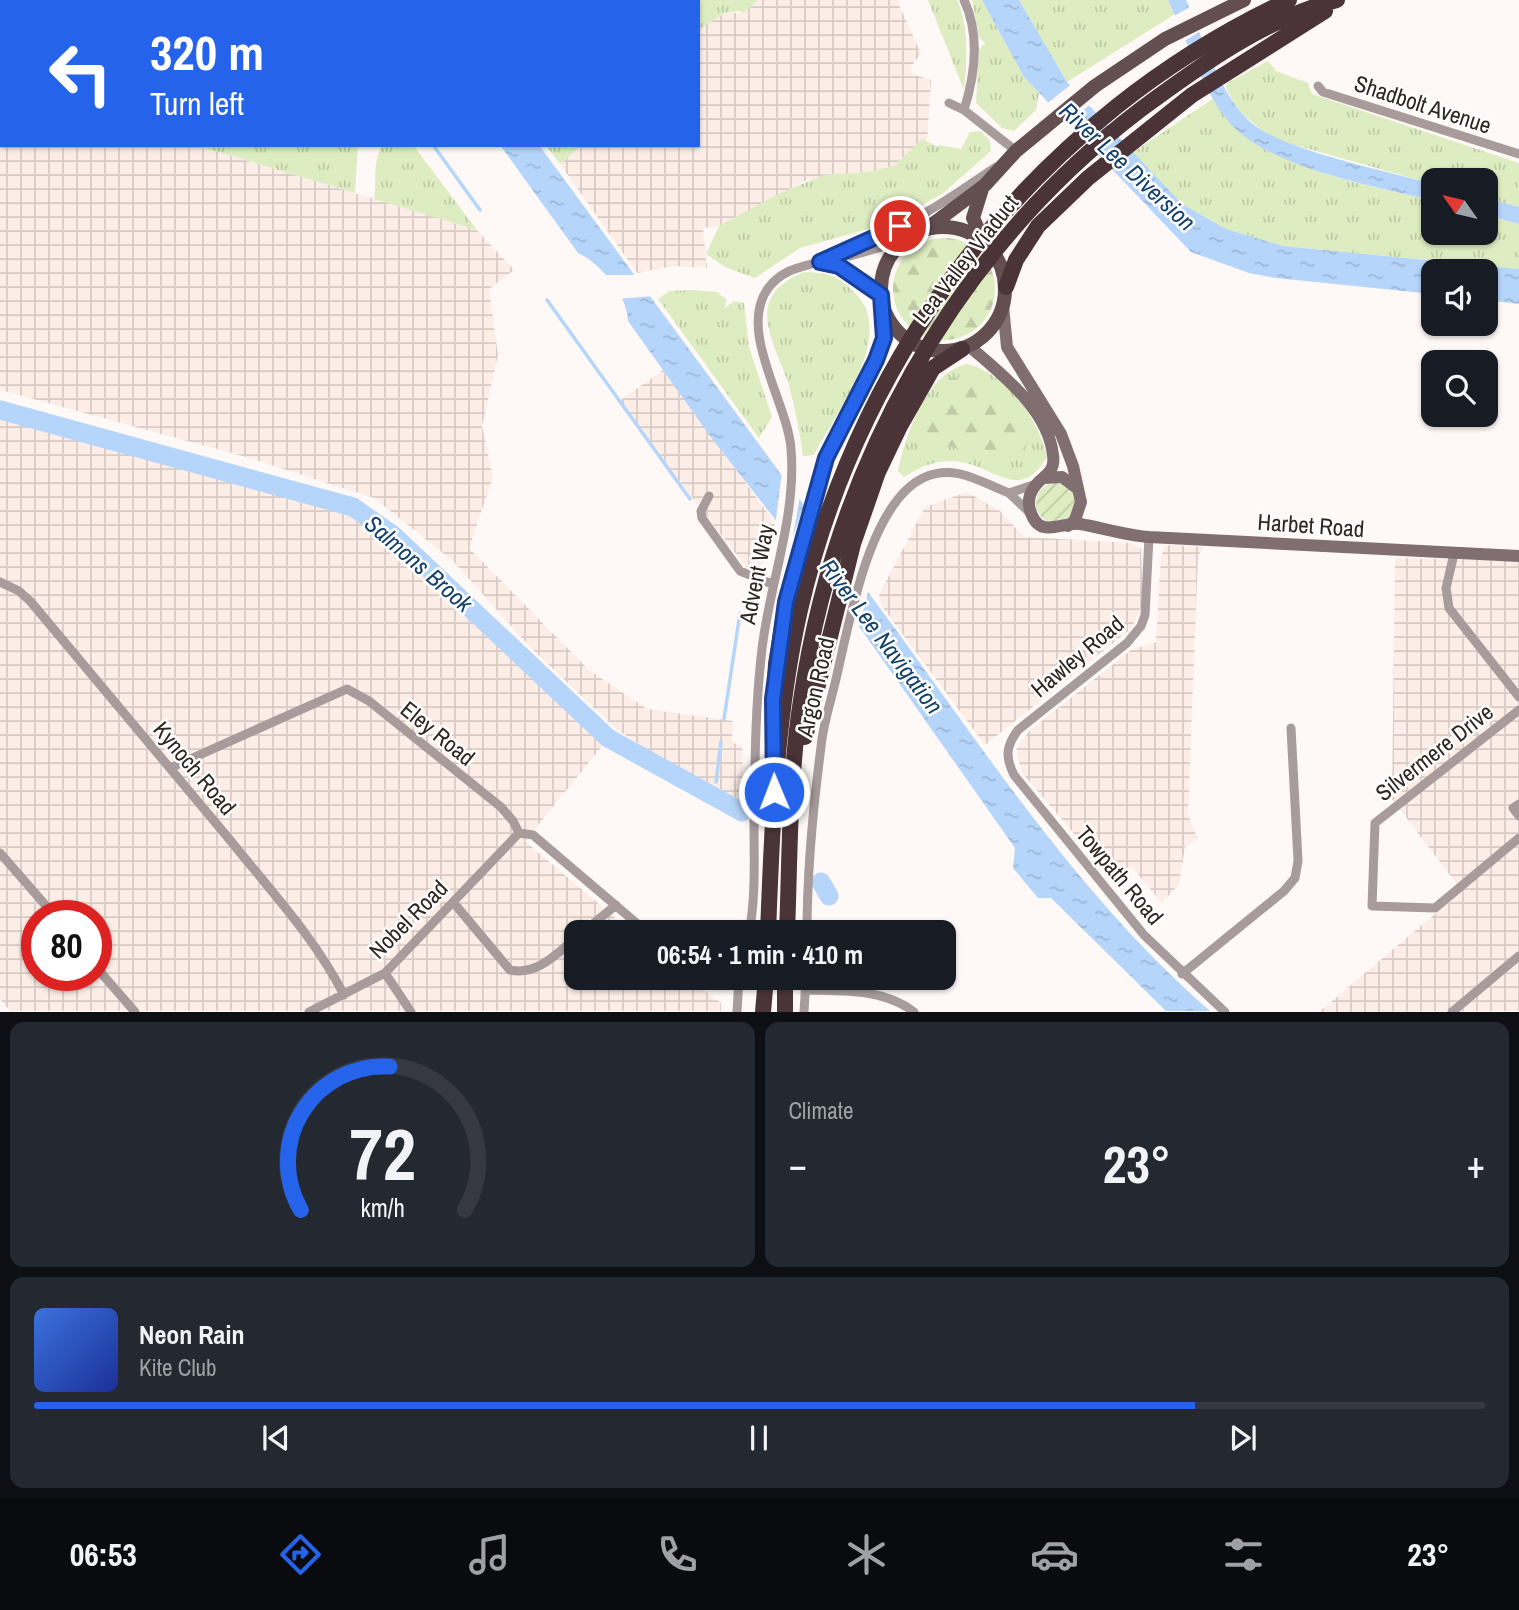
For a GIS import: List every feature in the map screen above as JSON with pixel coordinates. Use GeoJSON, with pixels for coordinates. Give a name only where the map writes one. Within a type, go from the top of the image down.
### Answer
{"type":"FeatureCollection","features":[{"type":"Feature","properties":{"kind":"highway"},"geometry":{"type":"LineString","coordinates":[[1006,287],[1022,248],[1068,196],[1166,114],[1292,23],[1339,0]]}},
{"type":"Feature","properties":{"kind":"highway","name":"Lea Valley Viaduct"},"geometry":{"type":"LineString","coordinates":[[769,920],[774,792],[784,700],[799,616],[822,530],[847,462],[906,347],[965,259],[1026,188],[1101,118],[1202,47],[1282,3]]}},
{"type":"Feature","properties":{"kind":"highway","name":"Lea Valley Viaduct"},"geometry":{"type":"LineString","coordinates":[[787,920],[792,793],[800,702],[812,632],[840,532],[867,458],[928,345],[984,265],[1042,197],[1121,125],[1179,83],[1292,23]]}},
{"type":"Feature","properties":{"kind":"highway"},"geometry":{"type":"LineString","coordinates":[[774,792],[773,699],[786,602],[826,458],[876,360],[884,338],[882,297]]}},
{"type":"Feature","properties":{"kind":"highway"},"geometry":{"type":"LineString","coordinates":[[792,793],[825,647],[853,544],[878,472],[920,387],[933,368],[965,347]]}},
{"type":"Feature","properties":{"kind":"highway"},"geometry":{"type":"LineString","coordinates":[[763,1012],[765,990]]}},
{"type":"Feature","properties":{"kind":"highway"},"geometry":{"type":"LineString","coordinates":[[785,990],[785,1012]]}},
{"type":"Feature","properties":{"kind":"main road"},"geometry":{"type":"LineString","coordinates":[[985,185],[973,218],[985,243],[999,261],[1006,287],[1003,306],[996,322],[984,337],[965,347],[937,351],[918,346],[893,326],[882,297],[885,269],[895,250],[985,185],[1047,124],[1095,86],[1165,39],[1244,0]]}},
{"type":"Feature","properties":{"kind":"main road"},"geometry":{"type":"LineString","coordinates":[[925,230],[955,228],[985,243]]}},
{"type":"Feature","properties":{"kind":"street"},"geometry":{"type":"LineString","coordinates":[[964,0],[970,13],[974,41],[973,73],[964,110]]}},
{"type":"Feature","properties":{"kind":"street","name":"Shadbolt Avenue"},"geometry":{"type":"LineString","coordinates":[[1318,86],[1323,92],[1519,154]]}},
{"type":"Feature","properties":{"kind":"street"},"geometry":{"type":"LineString","coordinates":[[949,103],[964,110],[1014,154]]}},
{"type":"Feature","properties":{"kind":"street","name":"Advent Way"},"geometry":{"type":"LineString","coordinates":[[750,920],[755,732],[763,635],[782,548],[790,495],[791,451],[786,421],[761,346],[758,315],[765,293],[781,275],[792,268],[820,262],[919,217],[1014,154]]}},
{"type":"Feature","properties":{"kind":"street"},"geometry":{"type":"LineString","coordinates":[[839,253],[850,257],[906,240]]}},
{"type":"Feature","properties":{"kind":"street"},"geometry":{"type":"LineString","coordinates":[[820,262],[839,266],[882,297]]}},
{"type":"Feature","properties":{"kind":"street"},"geometry":{"type":"LineString","coordinates":[[1003,306],[1007,347],[1061,434],[1083,510],[1101,530]]}},
{"type":"Feature","properties":{"kind":"street"},"geometry":{"type":"LineString","coordinates":[[965,347],[1030,403],[1041,422],[1054,456],[1050,475],[1041,481],[1029,497],[1031,514],[1036,521],[1051,529],[1067,526],[1075,520],[1081,499],[1077,488],[1062,477],[1041,481],[1009,493]]}},
{"type":"Feature","properties":{"kind":"street","name":"Argon Road"},"geometry":{"type":"LineString","coordinates":[[808,920],[821,744],[848,630],[870,554],[899,497],[926,477],[947,473],[967,474],[1009,493],[1031,514]]}},
{"type":"Feature","properties":{"kind":"street"},"geometry":{"type":"LineString","coordinates":[[709,496],[703,504],[702,518],[740,571],[772,584]]}},
{"type":"Feature","properties":{"kind":"street","name":"Harbet Road"},"geometry":{"type":"LineString","coordinates":[[1067,526],[1076,523],[1101,530],[1149,537],[1519,556]]}},
{"type":"Feature","properties":{"kind":"street","name":"Hawley Road"},"geometry":{"type":"LineString","coordinates":[[1006,750],[1018,730],[1135,635],[1145,615],[1149,537]]}},
{"type":"Feature","properties":{"kind":"street"},"geometry":{"type":"LineString","coordinates":[[1454,554],[1446,588],[1449,608],[1519,697]]}},
{"type":"Feature","properties":{"kind":"street","name":"Kynoch Road"},"geometry":{"type":"LineString","coordinates":[[0,582],[19,591],[31,602],[170,768],[296,921],[333,973],[344,995]]}},
{"type":"Feature","properties":{"kind":"street","name":"Eley Road"},"geometry":{"type":"LineString","coordinates":[[170,768],[347,689],[369,701],[501,807],[519,833],[533,835],[633,920]]}},
{"type":"Feature","properties":{"kind":"street","name":"Silvermere Drive"},"geometry":{"type":"LineString","coordinates":[[1519,710],[1375,822],[1372,906],[1434,908],[1519,838]]}},
{"type":"Feature","properties":{"kind":"street"},"geometry":{"type":"LineString","coordinates":[[1182,974],[1284,891],[1294,878],[1298,861],[1292,728]]}},
{"type":"Feature","properties":{"kind":"street","name":"Towpath Road"},"geometry":{"type":"LineString","coordinates":[[1006,750],[1014,775],[1144,935],[1225,1012]]}},
{"type":"Feature","properties":{"kind":"street"},"geometry":{"type":"LineString","coordinates":[[1519,804],[1513,808],[1519,816]]}},
{"type":"Feature","properties":{"kind":"street","name":"Nobel Road"},"geometry":{"type":"LineString","coordinates":[[309,1012],[385,973],[519,833]]}},
{"type":"Feature","properties":{"kind":"street"},"geometry":{"type":"LineString","coordinates":[[0,853],[41,900]]}},
{"type":"Feature","properties":{"kind":"street"},"geometry":{"type":"LineString","coordinates":[[453,902],[510,970],[520,972],[536,969],[564,947]]}},
{"type":"Feature","properties":{"kind":"street"},"geometry":{"type":"LineString","coordinates":[[598,920],[616,905]]}},
{"type":"Feature","properties":{"kind":"street"},"geometry":{"type":"LineString","coordinates":[[1452,1012],[1519,956]]}},
{"type":"Feature","properties":{"kind":"street"},"geometry":{"type":"LineString","coordinates":[[385,973],[411,1012]]}},
{"type":"Feature","properties":{"kind":"street"},"geometry":{"type":"LineString","coordinates":[[112,985],[135,1012]]}},
{"type":"Feature","properties":{"kind":"street"},"geometry":{"type":"LineString","coordinates":[[737,1012],[738,990]]}},
{"type":"Feature","properties":{"kind":"street"},"geometry":{"type":"LineString","coordinates":[[804,1012],[806,990]]}},
{"type":"Feature","properties":{"kind":"street"},"geometry":{"type":"LineString","coordinates":[[849,990],[886,997],[914,1012]]}},
{"type":"Feature","properties":{"kind":"shaded area"},"geometry":{"type":"Polygon","coordinates":[[[758,0],[897,0],[921,54],[909,69],[915,75],[931,80],[927,142],[922,140],[894,166],[869,172],[826,175],[805,181],[719,226],[703,228],[707,268],[674,266],[637,273],[560,164],[580,147],[700,147],[700,29],[725,13],[743,13],[758,0]]]}},
{"type":"Feature","properties":{"kind":"shaded area"},"geometry":{"type":"Polygon","coordinates":[[[0,147],[202,147],[477,230],[514,270],[489,289],[498,355],[482,426],[493,477],[469,548],[589,670],[647,709],[733,721],[732,742],[742,747],[743,801],[675,768],[615,728],[532,649],[453,561],[374,498],[246,457],[0,390],[0,147]]]}},
{"type":"Feature","properties":{"kind":"shaded area"},"geometry":{"type":"Polygon","coordinates":[[[663,370],[775,523],[765,560],[756,569],[746,567],[618,402],[663,370]]]}},
{"type":"Feature","properties":{"kind":"shaded area"},"geometry":{"type":"Polygon","coordinates":[[[0,413],[374,521],[604,744],[525,841],[618,920],[564,920],[564,990],[703,990],[721,1003],[721,1011],[10,1011],[0,999],[0,413]]]}},
{"type":"Feature","properties":{"kind":"shaded area"},"geometry":{"type":"Polygon","coordinates":[[[967,492],[1000,511],[1024,537],[1132,543],[1141,549],[1143,603],[1131,629],[985,745],[881,605],[879,595],[925,507],[967,492]]]}},
{"type":"Feature","properties":{"kind":"shaded area"},"geometry":{"type":"Polygon","coordinates":[[[1166,545],[1204,547],[1198,556],[1188,814],[1197,838],[1185,847],[1179,884],[1162,903],[1132,867],[1119,875],[1095,858],[1022,773],[1016,750],[1029,731],[1131,650],[1156,642],[1161,556],[1166,545]]]}},
{"type":"Feature","properties":{"kind":"shaded area"},"geometry":{"type":"Polygon","coordinates":[[[1395,558],[1519,560],[1519,1011],[1319,1012],[1462,891],[1392,799],[1395,558]]]}},
{"type":"Feature","properties":{"kind":"green space"},"geometry":{"type":"Polygon","coordinates":[[[700,0],[758,0],[743,13],[725,13],[700,29],[700,0]]]}},
{"type":"Feature","properties":{"kind":"green space"},"geometry":{"type":"Polygon","coordinates":[[[928,0],[957,0],[961,10],[966,56],[964,90],[928,0]]]}},
{"type":"Feature","properties":{"kind":"green space"},"geometry":{"type":"Polygon","coordinates":[[[972,0],[982,0],[1024,77],[1039,93],[1036,110],[1014,131],[1002,128],[976,103],[979,50],[985,43],[979,37],[972,0]]]}},
{"type":"Feature","properties":{"kind":"green space"},"geometry":{"type":"Polygon","coordinates":[[[1019,0],[1168,0],[1175,14],[1067,82],[1019,0]]]}},
{"type":"Feature","properties":{"kind":"green space"},"geometry":{"type":"Polygon","coordinates":[[[1268,61],[1276,71],[1308,83],[1312,94],[1519,163],[1519,207],[1498,201],[1498,168],[1421,168],[1421,181],[1284,142],[1242,113],[1230,97],[1227,83],[1268,61]]]}},
{"type":"Feature","properties":{"kind":"green space"},"geometry":{"type":"Polygon","coordinates":[[[1214,98],[1231,122],[1254,141],[1281,157],[1343,179],[1421,198],[1421,245],[1498,245],[1498,218],[1519,224],[1519,269],[1498,267],[1498,259],[1421,259],[1283,246],[1226,229],[1182,204],[1132,153],[1214,98]]]}},
{"type":"Feature","properties":{"kind":"green space"},"geometry":{"type":"Polygon","coordinates":[[[981,131],[990,141],[991,151],[942,194],[890,223],[800,248],[755,278],[725,267],[706,254],[719,226],[778,194],[824,175],[867,172],[894,166],[922,139],[938,147],[961,149],[970,132],[981,131]]]}},
{"type":"Feature","properties":{"kind":"green space"},"geometry":{"type":"Polygon","coordinates":[[[202,147],[358,147],[355,193],[202,147]]]}},
{"type":"Feature","properties":{"kind":"green space"},"geometry":{"type":"Polygon","coordinates":[[[382,147],[415,147],[477,230],[374,199],[376,164],[382,147]]]}},
{"type":"Feature","properties":{"kind":"green space"},"geometry":{"type":"Polygon","coordinates":[[[547,147],[580,147],[560,164],[547,147]]]}},
{"type":"Feature","properties":{"kind":"green space"},"geometry":{"type":"Polygon","coordinates":[[[944,238],[964,242],[980,253],[991,269],[995,289],[991,309],[980,325],[964,336],[944,340],[924,336],[908,325],[897,309],[893,289],[897,269],[908,253],[924,242],[944,238]]]}},
{"type":"Feature","properties":{"kind":"green space"},"geometry":{"type":"Polygon","coordinates":[[[804,272],[833,276],[850,288],[867,312],[870,332],[858,376],[847,398],[814,455],[803,456],[789,386],[771,338],[768,308],[773,295],[784,283],[804,272]]]}},
{"type":"Feature","properties":{"kind":"green space"},"geometry":{"type":"Polygon","coordinates":[[[670,291],[717,292],[726,299],[725,308],[734,301],[744,303],[749,347],[772,417],[759,438],[658,299],[670,291]]]}},
{"type":"Feature","properties":{"kind":"green space"},"geometry":{"type":"Polygon","coordinates":[[[967,364],[995,377],[1019,400],[1037,428],[1047,457],[1037,470],[1018,480],[998,476],[957,461],[926,466],[904,477],[898,471],[906,440],[920,407],[940,379],[967,364]]]}},
{"type":"Feature","properties":{"kind":"green space"},"geometry":{"type":"Polygon","coordinates":[[[966,377],[985,382],[996,389],[1008,406],[1009,423],[1022,424],[1031,432],[1024,452],[1017,458],[993,457],[947,446],[929,450],[914,446],[949,378],[966,377]]]}},
{"type":"Feature","properties":{"kind":"green space"},"geometry":{"type":"Polygon","coordinates":[[[1056,483],[1070,489],[1076,503],[1070,517],[1056,523],[1042,517],[1036,503],[1042,489],[1056,483]]]}},
{"type":"Feature","properties":{"kind":"water","name":"River Lee Diversion"},"geometry":{"type":"Polygon","coordinates":[[[982,0],[1019,0],[1067,82],[1182,204],[1226,229],[1283,246],[1421,259],[1421,293],[1276,278],[1249,273],[1191,252],[1024,77],[982,0]]]}},
{"type":"Feature","properties":{"kind":"water"},"geometry":{"type":"Polygon","coordinates":[[[1168,0],[1186,0],[1220,79],[1247,119],[1262,130],[1308,150],[1421,181],[1421,198],[1320,172],[1264,149],[1241,134],[1224,116],[1194,60],[1168,0]]]}},
{"type":"Feature","properties":{"kind":"water","name":"River Lee Navigation"},"geometry":{"type":"Polygon","coordinates":[[[501,147],[540,147],[1045,834],[1124,926],[1210,1011],[1166,1011],[1051,898],[1038,898],[1013,868],[1015,848],[863,632],[710,436],[628,321],[623,301],[611,281],[595,264],[578,253],[501,147]]]}},
{"type":"Feature","properties":{"kind":"water"},"geometry":{"type":"Polygon","coordinates":[[[1498,201],[1519,207],[1519,224],[1498,218],[1498,201]]]}},
{"type":"Feature","properties":{"kind":"water"},"geometry":{"type":"Polygon","coordinates":[[[1498,267],[1519,269],[1519,304],[1498,301],[1498,267]]]}},
{"type":"Feature","properties":{"kind":"pier"},"geometry":{"type":"Polygon","coordinates":[[[1192,6],[1203,30],[1184,41],[1172,17],[1192,6]]]}},
{"type":"Feature","properties":{"kind":"pier"},"geometry":{"type":"Polygon","coordinates":[[[1073,83],[1091,104],[1064,126],[1045,105],[1073,83]]]}},
{"type":"Feature","properties":{"kind":"pier"},"geometry":{"type":"Polygon","coordinates":[[[600,275],[638,275],[654,296],[617,299],[600,275]]]}},
{"type":"Feature","properties":{"kind":"pier"},"geometry":{"type":"Polygon","coordinates":[[[782,472],[800,496],[793,536],[805,503],[869,588],[858,631],[775,527],[782,472]]]}},
{"type":"Feature","properties":{"kind":"waterway"},"geometry":{"type":"LineString","coordinates":[[434,147],[480,210]]}},
{"type":"Feature","properties":{"kind":"waterway"},"geometry":{"type":"LineString","coordinates":[[547,300],[690,499]]}},
{"type":"Feature","properties":{"kind":"waterway","name":"Salmons Brook"},"geometry":{"type":"LineString","coordinates":[[0,410],[353,507],[393,535],[608,738],[742,812]]}},
{"type":"Feature","properties":{"kind":"waterway"},"geometry":{"type":"LineString","coordinates":[[724,719],[740,613]]}},
{"type":"Feature","properties":{"kind":"waterway"},"geometry":{"type":"LineString","coordinates":[[716,782],[721,742]]}},
{"type":"Feature","properties":{"kind":"waterway","name":"Salmons Brook"},"geometry":{"type":"LineString","coordinates":[[821,882],[829,896]]}},
{"type":"Feature","properties":{"kind":"route"},"geometry":{"type":"LineString","coordinates":[[774,792],[773,699],[786,602],[826,458],[876,360],[884,338],[881,295],[839,266],[820,262],[850,246],[900,226]]}}]}
